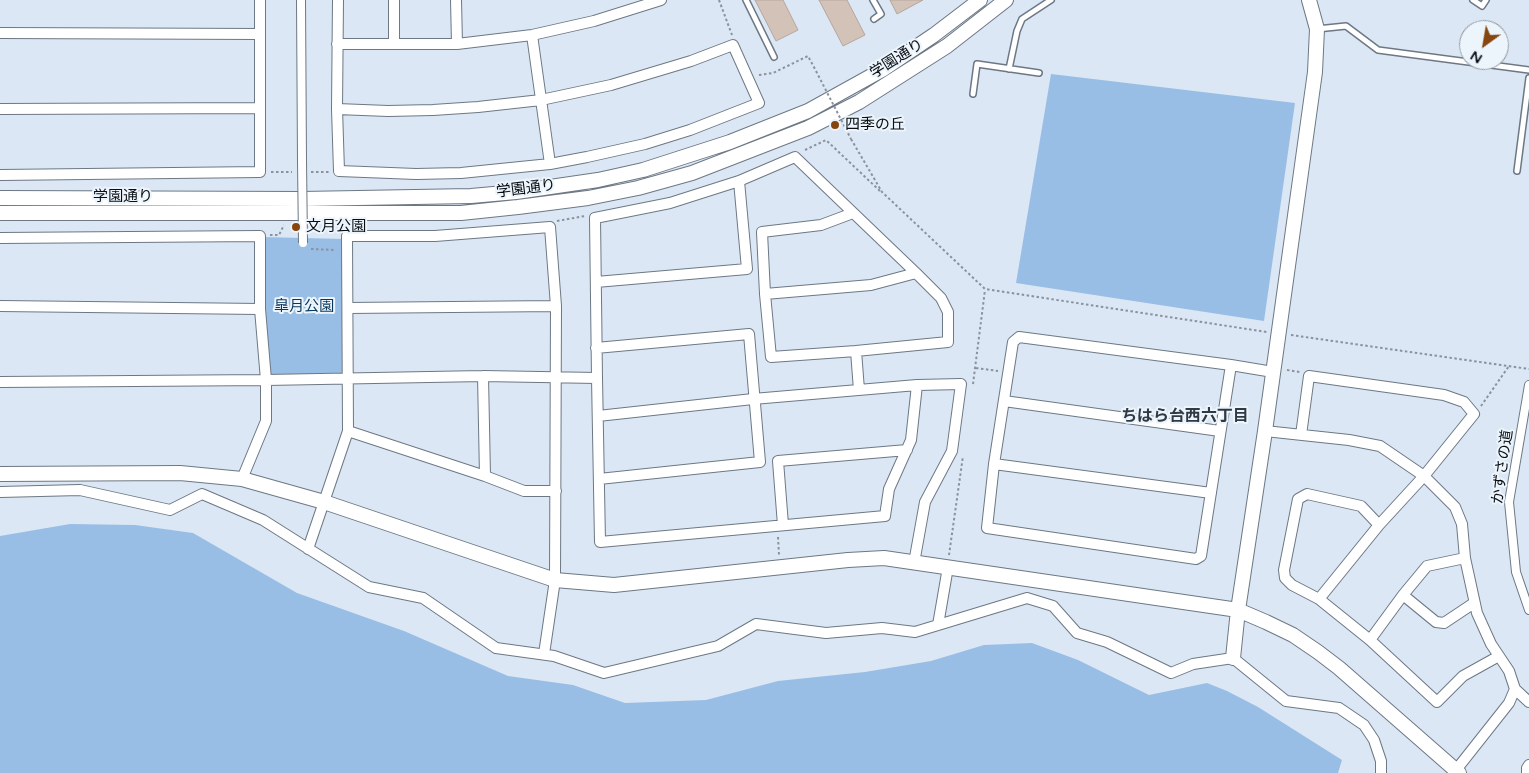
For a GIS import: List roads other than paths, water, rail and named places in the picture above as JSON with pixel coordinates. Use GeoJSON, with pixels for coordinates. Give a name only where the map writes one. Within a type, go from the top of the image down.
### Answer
{"type":"FeatureCollection","features":[{"type":"Feature","properties":{"kind":"street"},"geometry":{"type":"LineString","coordinates":[[0,175],[260,172],[260,0]]}},
{"type":"Feature","properties":{"kind":"street"},"geometry":{"type":"LineString","coordinates":[[301,0],[303,243]]}},
{"type":"Feature","properties":{"kind":"street"},"geometry":{"type":"LineString","coordinates":[[338,0],[338,109],[339,172],[461,173],[550,164],[644,144],[690,130],[759,102],[733,45],[691,61],[611,85],[541,100],[434,110],[338,109]]}},
{"type":"Feature","properties":{"kind":"street"},"geometry":{"type":"LineString","coordinates":[[394,0],[394,44]]}},
{"type":"Feature","properties":{"kind":"street"},"geometry":{"type":"LineString","coordinates":[[456,0],[457,44]]}},
{"type":"Feature","properties":{"kind":"street"},"geometry":{"type":"LineString","coordinates":[[338,44],[457,44],[532,35],[594,20],[661,0]]}},
{"type":"Feature","properties":{"kind":"street","name":"学園通り"},"geometry":{"type":"LineString","coordinates":[[0,198],[302,199],[471,196],[516,192],[598,180],[643,170],[722,145],[808,111],[882,70],[934,35],[980,0]]}},
{"type":"Feature","properties":{"kind":"street","name":"学園通り"},"geometry":{"type":"LineString","coordinates":[[0,213],[460,213],[588,198],[638,188],[692,173],[808,128],[892,82],[947,46],[1006,0]]}},
{"type":"Feature","properties":{"kind":"street"},"geometry":{"type":"LineString","coordinates":[[1233,658],[1238,610],[1314,81],[1317,29],[1309,0]]}},
{"type":"Feature","properties":{"kind":"street"},"geometry":{"type":"LineString","coordinates":[[0,33],[260,34]]}},
{"type":"Feature","properties":{"kind":"street"},"geometry":{"type":"LineString","coordinates":[[532,35],[550,164]]}},
{"type":"Feature","properties":{"kind":"street"},"geometry":{"type":"LineString","coordinates":[[0,109],[260,108]]}},
{"type":"Feature","properties":{"kind":"street"},"geometry":{"type":"LineString","coordinates":[[853,213],[821,225],[762,232],[771,357],[948,342],[948,312],[942,298],[795,157],[738,181],[670,202],[595,218],[600,542],[885,516],[889,489],[911,440],[917,385]]}},
{"type":"Feature","properties":{"kind":"street"},"geometry":{"type":"LineString","coordinates":[[596,282],[747,269],[738,181]]}},
{"type":"Feature","properties":{"kind":"street"},"geometry":{"type":"LineString","coordinates":[[308,549],[348,431],[347,236],[435,236],[550,226],[556,306],[555,580],[544,654]]}},
{"type":"Feature","properties":{"kind":"street"},"geometry":{"type":"LineString","coordinates":[[0,238],[260,236],[260,308],[266,380],[266,421],[242,479]]}},
{"type":"Feature","properties":{"kind":"street"},"geometry":{"type":"LineString","coordinates":[[765,294],[870,285],[916,274]]}},
{"type":"Feature","properties":{"kind":"street"},"geometry":{"type":"LineString","coordinates":[[0,306],[260,308]]}},
{"type":"Feature","properties":{"kind":"street"},"geometry":{"type":"LineString","coordinates":[[348,308],[556,306]]}},
{"type":"Feature","properties":{"kind":"street"},"geometry":{"type":"LineString","coordinates":[[596,348],[749,334],[760,462],[599,479]]}},
{"type":"Feature","properties":{"kind":"street"},"geometry":{"type":"LineString","coordinates":[[1231,365],[1201,556],[1196,559],[987,528],[994,464],[1013,342],[1018,337],[1273,370]]}},
{"type":"Feature","properties":{"kind":"street"},"geometry":{"type":"LineString","coordinates":[[856,351],[859,390]]}},
{"type":"Feature","properties":{"kind":"street"},"geometry":{"type":"LineString","coordinates":[[0,382],[483,376],[596,378]]}},
{"type":"Feature","properties":{"kind":"street"},"geometry":{"type":"LineString","coordinates":[[483,376],[484,476]]}},
{"type":"Feature","properties":{"kind":"street"},"geometry":{"type":"LineString","coordinates":[[1301,435],[1309,376],[1444,395],[1464,402],[1474,414],[1319,599]]}},
{"type":"Feature","properties":{"kind":"street"},"geometry":{"type":"LineString","coordinates":[[598,416],[754,399],[917,385],[961,384],[952,451],[925,502],[914,563]]}},
{"type":"Feature","properties":{"kind":"street","name":"かずさの道"},"geometry":{"type":"LineString","coordinates":[[1529,385],[1510,502],[1516,572],[1529,610]]}},
{"type":"Feature","properties":{"kind":"street"},"geometry":{"type":"LineString","coordinates":[[1004,401],[1220,431]]}},
{"type":"Feature","properties":{"kind":"street"},"geometry":{"type":"LineString","coordinates":[[348,431],[484,476],[524,492],[556,491]]}},
{"type":"Feature","properties":{"kind":"street"},"geometry":{"type":"LineString","coordinates":[[1265,431],[1350,440],[1380,446],[1424,476],[1455,507],[1462,524],[1465,558],[1476,613],[1491,644],[1509,671],[1515,689],[1529,702]]}},
{"type":"Feature","properties":{"kind":"street"},"geometry":{"type":"LineString","coordinates":[[782,524],[778,461],[907,450]]}},
{"type":"Feature","properties":{"kind":"street"},"geometry":{"type":"LineString","coordinates":[[994,464],[1211,493]]}},
{"type":"Feature","properties":{"kind":"street"},"geometry":{"type":"LineString","coordinates":[[0,474],[180,473],[242,479],[324,502],[555,580],[614,585],[848,560],[884,558],[1238,610],[1293,635],[1318,652],[1339,668],[1458,772],[1509,704],[1515,689]]}},
{"type":"Feature","properties":{"kind":"street"},"geometry":{"type":"LineString","coordinates":[[0,492],[80,490],[170,510],[202,494],[263,520],[370,587],[423,598],[496,648],[554,656],[604,673],[718,646],[756,624],[826,633],[882,628],[915,632],[1026,598],[1052,606],[1077,633],[1107,642],[1171,673],[1193,664],[1233,658],[1286,700],[1339,708],[1364,725],[1374,740],[1382,761],[1381,773]]}},
{"type":"Feature","properties":{"kind":"street"},"geometry":{"type":"LineString","coordinates":[[1380,525],[1361,506],[1307,494],[1298,498],[1284,570],[1285,578],[1292,585],[1319,599],[1370,640],[1436,702],[1462,676],[1499,656]]}},
{"type":"Feature","properties":{"kind":"street"},"geometry":{"type":"LineString","coordinates":[[1370,640],[1427,566],[1465,558]]}},
{"type":"Feature","properties":{"kind":"street"},"geometry":{"type":"LineString","coordinates":[[938,625],[948,568]]}},
{"type":"Feature","properties":{"kind":"street"},"geometry":{"type":"LineString","coordinates":[[1403,595],[1436,622],[1444,623],[1474,603]]}},
{"type":"Feature","properties":{"kind":"street"},"geometry":{"type":"LineString","coordinates":[[1527,773],[1529,765]]}},
{"type":"Feature","properties":{"kind":"lane"},"geometry":{"type":"LineString","coordinates":[[746,0],[774,56]]}},
{"type":"Feature","properties":{"kind":"lane"},"geometry":{"type":"LineString","coordinates":[[873,0],[880,14],[874,19]]}},
{"type":"Feature","properties":{"kind":"lane"},"geometry":{"type":"LineString","coordinates":[[1009,69],[1017,31],[1022,19],[1051,0]]}},
{"type":"Feature","properties":{"kind":"lane"},"geometry":{"type":"LineString","coordinates":[[1473,0],[1482,6],[1486,0]]}},
{"type":"Feature","properties":{"kind":"lane"},"geometry":{"type":"LineString","coordinates":[[1317,29],[1346,26],[1378,50],[1529,70]]}},
{"type":"Feature","properties":{"kind":"lane"},"geometry":{"type":"LineString","coordinates":[[973,94],[977,64],[1039,73]]}},
{"type":"Feature","properties":{"kind":"lane"},"geometry":{"type":"LineString","coordinates":[[1517,171],[1529,78]]}},
{"type":"Feature","properties":{"kind":"place","name":"四季の丘"},"geometry":{"type":"Point","coordinates":[835,125]}},
{"type":"Feature","properties":{"kind":"place","name":"文月公園"},"geometry":{"type":"Point","coordinates":[296,227]}},
{"type":"Feature","properties":{"kind":"district","name":"ちはら台西六丁目"},"geometry":{"type":"Point","coordinates":[1185,417]}},
{"type":"Feature","properties":{"kind":"park label","name":"皐月公園"},"geometry":{"type":"Point","coordinates":[304,307]}}]}
